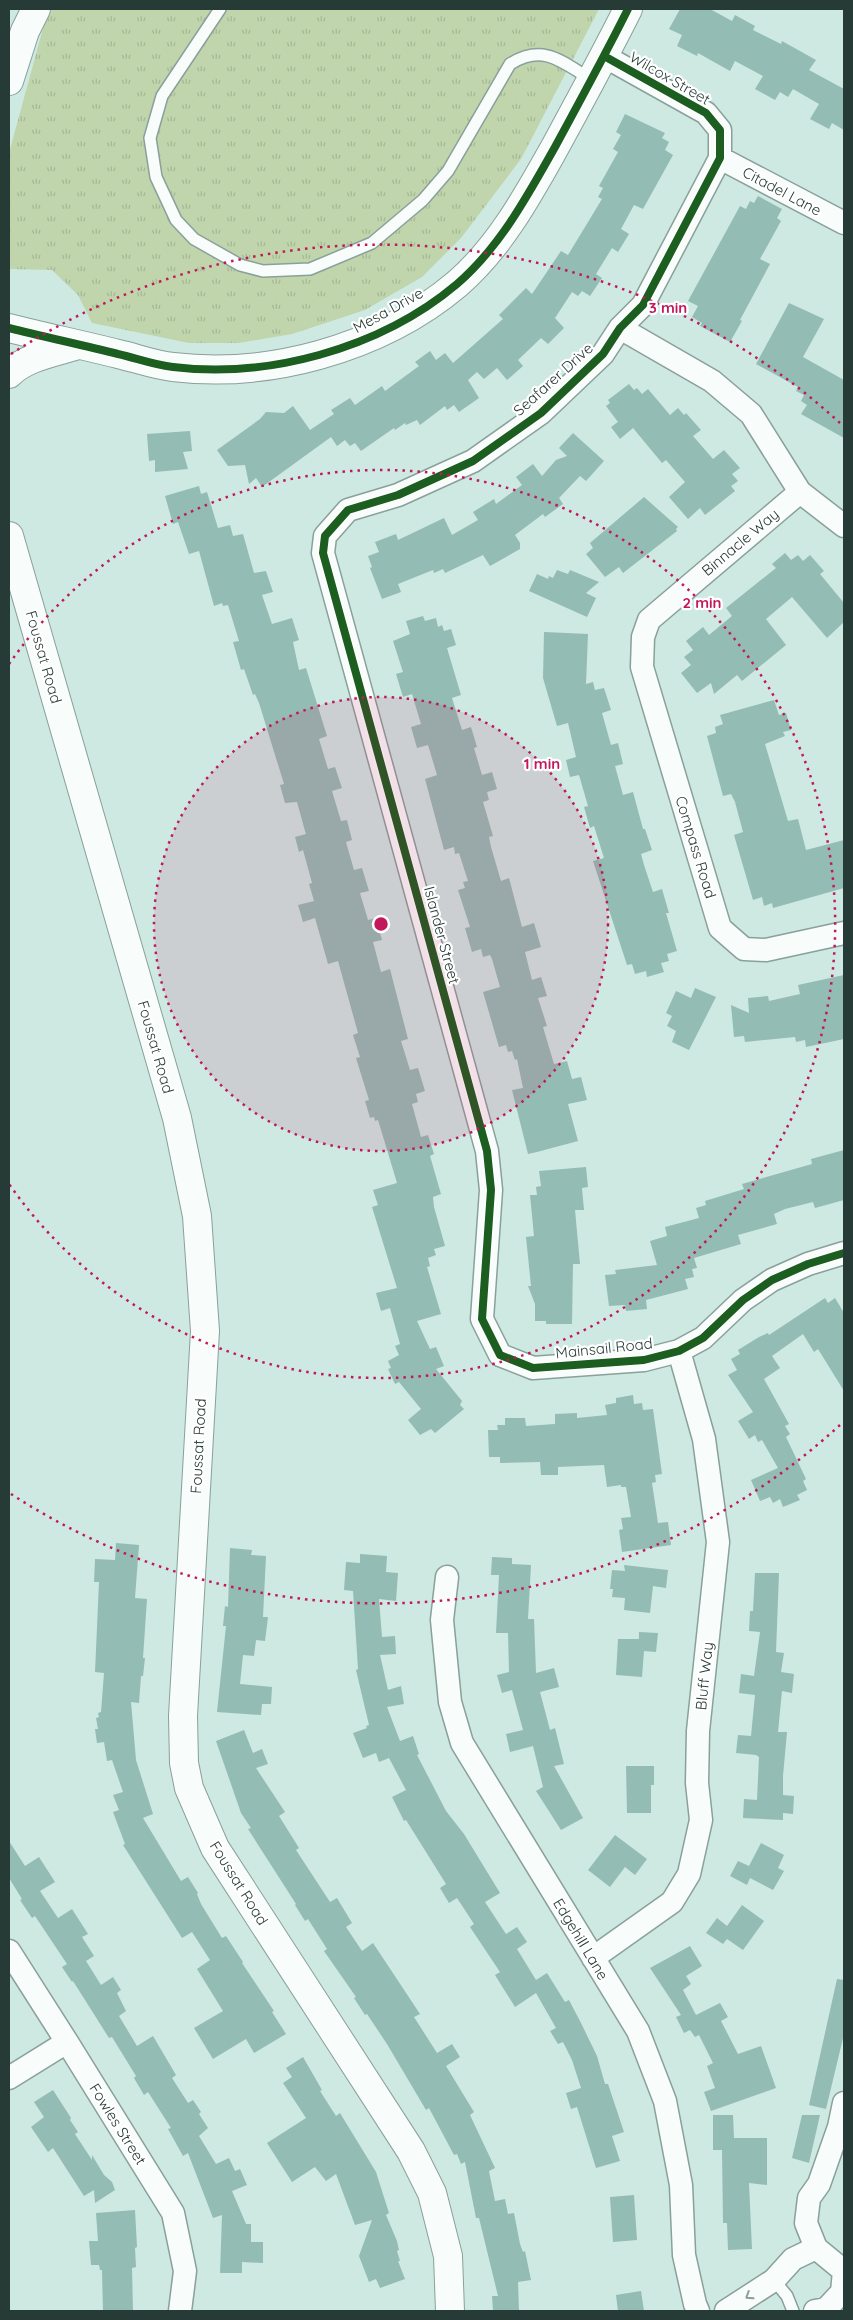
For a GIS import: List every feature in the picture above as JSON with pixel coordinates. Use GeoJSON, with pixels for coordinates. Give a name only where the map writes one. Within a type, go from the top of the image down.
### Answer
{"type":"FeatureCollection","features":[{"type":"Feature","properties":{"kind":"main road"},"geometry":{"type":"LineString","coordinates":[[9,32],[18,9]]}},
{"type":"Feature","properties":{"kind":"main road"},"geometry":{"type":"LineString","coordinates":[[9,81],[25,30],[36,9]]}},
{"type":"Feature","properties":{"kind":"main road","name":"Mesa Drive"},"geometry":{"type":"LineString","coordinates":[[9,328],[172,367],[240,370],[299,361],[352,345],[392,327],[431,303],[458,283],[491,247],[528,195],[592,80],[628,9]]}},
{"type":"Feature","properties":{"kind":"main road"},"geometry":{"type":"LineString","coordinates":[[9,374],[13,369],[33,359],[79,345]]}},
{"type":"Feature","properties":{"kind":"main road","name":"Foussat Road"},"geometry":{"type":"LineString","coordinates":[[9,536],[176,1118],[197,1216],[205,1331],[182,1716],[184,1763],[189,1788],[215,1848],[410,2151],[432,2193],[448,2256],[450,2311]]}},
{"type":"Feature","properties":{"kind":"street","name":"Wilcox Street"},"geometry":{"type":"LineString","coordinates":[[604,56],[706,112],[720,130],[720,158]]}},
{"type":"Feature","properties":{"kind":"street","name":"Citadel Lane"},"geometry":{"type":"LineString","coordinates":[[720,158],[844,224]]}},
{"type":"Feature","properties":{"kind":"street","name":"Seafarer Drive"},"geometry":{"type":"LineString","coordinates":[[325,536],[348,510],[398,495],[473,461],[540,414],[603,354],[620,328],[643,305],[720,158]]}},
{"type":"Feature","properties":{"kind":"street"},"geometry":{"type":"LineString","coordinates":[[620,328],[712,381],[751,414],[800,492],[844,526]]}},
{"type":"Feature","properties":{"kind":"street","name":"Binnacle Way"},"geometry":{"type":"LineString","coordinates":[[643,637],[648,620],[800,492]]}},
{"type":"Feature","properties":{"kind":"street","name":"Islander Street"},"geometry":{"type":"LineString","coordinates":[[325,536],[323,554],[487,1151],[491,1190],[482,1319],[494,1345]]}},
{"type":"Feature","properties":{"kind":"street","name":"Compass Road"},"geometry":{"type":"LineString","coordinates":[[643,637],[642,667],[720,928],[744,949],[766,950],[844,933]]}},
{"type":"Feature","properties":{"kind":"street","name":"Mainsail Road"},"geometry":{"type":"LineString","coordinates":[[494,1345],[500,1355],[534,1368],[644,1360],[679,1351],[703,1338],[744,1300],[772,1280],[808,1264],[844,1253]]}},
{"type":"Feature","properties":{"kind":"street","name":"Bluff Way"},"geometry":{"type":"LineString","coordinates":[[593,1958],[672,1902],[689,1874],[701,1820],[697,1783],[698,1731],[718,1542],[704,1439],[679,1351]]}},
{"type":"Feature","properties":{"kind":"street","name":"Edgehill Lane"},"geometry":{"type":"LineString","coordinates":[[447,1577],[442,1620],[450,1702],[462,1743],[638,2031],[665,2101],[681,2185],[684,2255],[694,2304],[698,2311]]}},
{"type":"Feature","properties":{"kind":"street","name":"Fowles Street"},"geometry":{"type":"LineString","coordinates":[[9,1951],[173,2213],[185,2271],[180,2311]]}},
{"type":"Feature","properties":{"kind":"street"},"geometry":{"type":"LineString","coordinates":[[9,2078],[67,2042]]}},
{"type":"Feature","properties":{"kind":"street"},"geometry":{"type":"LineString","coordinates":[[815,2311],[826,2309],[842,2292],[844,2272],[816,2248],[806,2223],[809,2198],[819,2184],[839,2127],[844,2103]]}},
{"type":"Feature","properties":{"kind":"street"},"geometry":{"type":"LineString","coordinates":[[726,2311],[774,2280],[793,2259],[816,2248]]}},
{"type":"Feature","properties":{"kind":"lane"},"geometry":{"type":"LineString","coordinates":[[220,9],[162,96],[150,138],[156,177],[176,220],[194,239],[240,265],[263,271],[310,269],[372,243],[423,200],[448,171],[510,64],[525,55],[552,56],[592,80]]}},
{"type":"Feature","properties":{"kind":"lane"},"geometry":{"type":"LineString","coordinates":[[774,2280],[787,2296],[793,2311]]}},
{"type":"Feature","properties":{"kind":"green space"},"geometry":{"type":"Polygon","coordinates":[[[52,9],[599,9],[521,159],[461,238],[422,277],[365,310],[292,334],[239,343],[189,343],[92,323],[78,295],[52,270],[9,269],[9,153],[45,21],[52,9]]]}},
{"type":"Feature","properties":{"kind":"building"},"geometry":{"type":"Polygon","coordinates":[[[680,9],[710,9],[732,21],[735,15],[755,26],[753,30],[781,44],[782,41],[816,60],[809,70],[844,89],[844,130],[832,123],[829,129],[810,119],[819,104],[793,89],[788,97],[780,92],[775,100],[755,89],[763,76],[735,61],[730,71],[698,53],[697,56],[677,46],[682,35],[669,29],[680,9]]]}},
{"type":"Feature","properties":{"kind":"building"},"geometry":{"type":"Polygon","coordinates":[[[625,114],[665,133],[662,138],[669,142],[665,150],[673,155],[643,209],[634,205],[621,229],[629,234],[618,252],[612,248],[596,274],[602,278],[590,296],[582,291],[578,296],[572,292],[555,318],[564,328],[548,344],[541,338],[518,360],[523,366],[507,380],[497,368],[484,379],[477,372],[468,380],[479,398],[459,412],[454,405],[447,410],[445,406],[420,425],[417,420],[406,425],[405,423],[395,430],[394,428],[361,451],[355,443],[350,446],[345,440],[337,446],[331,437],[262,487],[256,478],[249,484],[245,465],[228,466],[217,450],[260,419],[266,412],[284,413],[293,406],[310,430],[334,414],[331,410],[350,398],[355,405],[382,386],[385,391],[419,366],[415,362],[430,351],[436,360],[445,353],[453,363],[503,319],[499,315],[526,288],[532,294],[561,251],[568,255],[602,199],[598,197],[603,188],[599,186],[618,152],[613,149],[621,135],[616,132],[625,114]]]}},
{"type":"Feature","properties":{"kind":"building"},"geometry":{"type":"Polygon","coordinates":[[[758,196],[782,209],[777,218],[781,221],[760,259],[770,264],[730,342],[700,326],[702,323],[692,317],[698,306],[688,301],[740,206],[746,209],[750,201],[754,203],[758,196]]]}},
{"type":"Feature","properties":{"kind":"building"},"geometry":{"type":"Polygon","coordinates":[[[789,303],[824,319],[803,357],[844,380],[844,438],[801,414],[807,405],[801,401],[804,395],[796,391],[798,387],[756,364],[789,303]]]}},
{"type":"Feature","properties":{"kind":"building"},"geometry":{"type":"Polygon","coordinates":[[[629,384],[634,390],[637,388],[642,394],[648,389],[670,415],[678,408],[684,415],[686,413],[701,430],[693,436],[713,459],[724,450],[740,468],[732,474],[738,481],[731,486],[735,491],[705,515],[700,508],[688,519],[669,497],[685,482],[666,460],[662,463],[633,428],[620,439],[611,427],[618,422],[606,406],[610,403],[608,400],[629,384]]]}},
{"type":"Feature","properties":{"kind":"building"},"geometry":{"type":"Polygon","coordinates":[[[190,431],[192,451],[183,452],[188,469],[155,472],[155,460],[149,461],[147,434],[190,431]]]}},
{"type":"Feature","properties":{"kind":"building"},"geometry":{"type":"Polygon","coordinates":[[[573,433],[604,461],[586,481],[580,476],[559,498],[563,504],[545,517],[543,514],[515,535],[520,543],[520,549],[490,566],[483,555],[445,573],[443,569],[434,573],[433,570],[398,584],[401,592],[382,599],[370,568],[372,567],[368,556],[379,552],[375,542],[396,534],[398,540],[444,518],[452,535],[478,520],[473,512],[494,499],[496,504],[522,485],[516,477],[533,464],[542,476],[556,460],[567,456],[559,448],[573,433]]]}},
{"type":"Feature","properties":{"kind":"building"},"geometry":{"type":"Polygon","coordinates":[[[199,486],[201,494],[207,492],[218,528],[230,525],[233,536],[243,534],[254,573],[266,571],[273,592],[262,595],[272,624],[292,618],[299,640],[293,642],[299,670],[306,668],[327,736],[319,739],[328,769],[335,767],[342,788],[332,791],[341,821],[347,820],[352,840],[346,842],[354,870],[362,868],[369,891],[360,893],[368,920],[376,918],[382,940],[373,942],[381,972],[390,969],[408,1039],[401,1041],[410,1070],[418,1068],[425,1091],[416,1094],[418,1102],[412,1104],[421,1137],[428,1135],[434,1154],[430,1156],[441,1194],[433,1197],[434,1207],[445,1246],[434,1249],[436,1255],[428,1258],[430,1266],[427,1267],[441,1314],[417,1321],[430,1349],[436,1347],[444,1366],[436,1369],[462,1401],[460,1405],[464,1409],[435,1433],[431,1429],[420,1435],[408,1420],[421,1409],[399,1382],[395,1384],[388,1369],[391,1368],[388,1361],[399,1355],[395,1346],[400,1344],[390,1308],[381,1311],[376,1293],[397,1288],[372,1207],[378,1205],[373,1190],[397,1183],[378,1120],[375,1121],[374,1117],[370,1118],[365,1101],[369,1100],[356,1058],[360,1057],[353,1035],[358,1033],[338,961],[328,964],[315,918],[303,922],[298,905],[314,901],[309,884],[312,883],[303,850],[299,852],[295,837],[306,834],[297,802],[285,803],[280,785],[284,784],[259,703],[255,694],[253,695],[244,669],[241,670],[233,642],[239,641],[228,605],[223,606],[222,603],[214,606],[199,551],[189,554],[178,522],[173,524],[165,496],[199,486]]]}},
{"type":"Feature","properties":{"kind":"building"},"geometry":{"type":"Polygon","coordinates":[[[644,497],[678,527],[677,531],[623,573],[619,567],[605,577],[586,554],[593,548],[590,543],[644,497]]]}},
{"type":"Feature","properties":{"kind":"building"},"geometry":{"type":"Polygon","coordinates":[[[785,553],[791,560],[798,555],[803,561],[810,555],[824,571],[820,574],[844,603],[844,622],[827,638],[792,597],[766,619],[786,645],[742,681],[737,675],[714,694],[711,683],[697,693],[681,673],[691,665],[684,657],[693,650],[686,641],[703,627],[709,635],[732,616],[726,608],[776,568],[772,564],[785,553]]]}},
{"type":"Feature","properties":{"kind":"building"},"geometry":{"type":"Polygon","coordinates":[[[557,570],[568,574],[570,570],[599,582],[586,593],[596,598],[587,617],[529,591],[537,574],[548,579],[549,576],[553,578],[557,570]]]}},
{"type":"Feature","properties":{"kind":"building"},"geometry":{"type":"Polygon","coordinates":[[[423,616],[425,621],[436,618],[438,627],[442,625],[444,631],[451,629],[456,645],[447,648],[461,695],[452,698],[462,730],[471,727],[477,747],[474,748],[482,775],[492,772],[497,789],[487,792],[489,800],[483,802],[493,836],[489,837],[491,847],[501,881],[509,878],[522,927],[534,923],[541,947],[525,952],[532,980],[541,977],[547,996],[538,998],[547,1026],[543,1027],[554,1064],[567,1061],[572,1079],[581,1077],[587,1100],[568,1104],[578,1141],[528,1154],[512,1090],[523,1088],[517,1059],[515,1060],[512,1051],[508,1052],[506,1045],[499,1047],[483,992],[500,987],[490,955],[483,957],[481,949],[472,952],[465,928],[470,927],[458,890],[465,888],[463,882],[468,881],[459,853],[455,854],[454,847],[444,850],[425,779],[437,775],[428,745],[417,748],[411,727],[421,724],[412,694],[403,697],[396,674],[403,672],[393,641],[410,634],[406,621],[423,616]]]}},
{"type":"Feature","properties":{"kind":"building"},"geometry":{"type":"Polygon","coordinates":[[[544,632],[588,634],[586,684],[593,682],[595,690],[604,688],[611,710],[602,713],[611,745],[618,743],[623,764],[615,766],[623,795],[633,792],[643,829],[645,829],[652,850],[641,854],[644,865],[653,892],[662,889],[669,913],[666,913],[677,951],[667,954],[669,961],[661,963],[664,972],[647,977],[646,971],[635,974],[632,964],[627,965],[593,861],[604,858],[594,826],[590,828],[584,807],[588,806],[579,775],[570,777],[566,760],[576,757],[568,723],[557,726],[543,678],[544,632]]]}},
{"type":"Feature","properties":{"kind":"building"},"geometry":{"type":"Polygon","coordinates":[[[774,700],[779,715],[786,713],[791,730],[783,732],[785,736],[765,744],[788,821],[798,819],[806,850],[844,840],[844,888],[773,908],[772,903],[764,906],[762,897],[753,900],[734,835],[743,832],[735,802],[731,794],[723,796],[707,736],[716,733],[715,727],[723,724],[720,715],[774,700]]]}},
{"type":"Feature","properties":{"kind":"building"},"geometry":{"type":"Polygon","coordinates":[[[844,975],[844,1039],[806,1047],[805,1040],[796,1042],[795,1037],[745,1042],[744,1036],[734,1037],[731,1005],[749,1013],[748,998],[768,996],[769,1001],[800,994],[798,985],[844,975]]]}},
{"type":"Feature","properties":{"kind":"building"},"geometry":{"type":"Polygon","coordinates":[[[695,988],[716,997],[689,1050],[672,1042],[676,1031],[667,1026],[672,1016],[666,1013],[676,991],[691,998],[695,988]]]}},
{"type":"Feature","properties":{"kind":"building"},"geometry":{"type":"Polygon","coordinates":[[[844,1150],[844,1200],[815,1208],[813,1202],[785,1209],[774,1214],[777,1224],[738,1235],[741,1244],[694,1258],[697,1268],[692,1269],[694,1277],[685,1279],[688,1289],[646,1300],[647,1309],[626,1311],[625,1305],[609,1306],[605,1275],[616,1274],[615,1270],[657,1265],[650,1241],[667,1236],[665,1227],[699,1218],[696,1208],[706,1205],[705,1201],[744,1189],[742,1184],[812,1164],[811,1159],[844,1150]]]}},
{"type":"Feature","properties":{"kind":"building"},"geometry":{"type":"Polygon","coordinates":[[[586,1167],[588,1187],[582,1188],[584,1210],[575,1210],[580,1264],[573,1264],[572,1324],[546,1324],[546,1321],[535,1321],[535,1304],[528,1286],[531,1286],[526,1237],[534,1236],[530,1195],[537,1195],[536,1187],[541,1186],[539,1171],[586,1167]]]}},
{"type":"Feature","properties":{"kind":"building"},"geometry":{"type":"Polygon","coordinates":[[[825,1298],[828,1303],[835,1298],[844,1313],[844,1391],[818,1349],[814,1352],[803,1334],[772,1356],[780,1368],[764,1379],[789,1424],[785,1426],[790,1434],[786,1437],[806,1479],[803,1481],[807,1490],[797,1495],[800,1500],[783,1507],[780,1499],[773,1503],[770,1497],[760,1501],[751,1480],[778,1468],[762,1440],[758,1442],[755,1435],[749,1439],[738,1421],[753,1412],[728,1375],[737,1370],[731,1359],[740,1354],[738,1350],[759,1337],[768,1333],[769,1335],[825,1298]]]}},
{"type":"Feature","properties":{"kind":"building"},"geometry":{"type":"Polygon","coordinates":[[[633,1395],[634,1404],[642,1403],[643,1410],[653,1409],[662,1474],[655,1475],[656,1482],[652,1483],[658,1523],[668,1522],[671,1545],[622,1552],[619,1530],[623,1529],[621,1518],[631,1517],[626,1487],[621,1487],[621,1485],[607,1487],[604,1465],[558,1467],[558,1475],[541,1475],[540,1462],[500,1463],[500,1457],[489,1457],[488,1430],[498,1430],[497,1425],[505,1425],[505,1418],[525,1418],[526,1426],[555,1424],[555,1414],[577,1413],[577,1418],[607,1415],[605,1405],[616,1403],[616,1398],[633,1395]]]}},
{"type":"Feature","properties":{"kind":"building"},"geometry":{"type":"Polygon","coordinates":[[[116,1543],[139,1545],[135,1598],[147,1599],[143,1658],[145,1658],[143,1676],[141,1676],[139,1703],[131,1702],[136,1760],[153,1814],[143,1818],[181,1881],[188,1877],[198,1893],[201,1904],[222,1938],[226,1936],[274,2011],[272,2012],[286,2034],[254,2053],[246,2039],[213,2059],[194,2028],[223,2011],[197,1969],[210,1960],[192,1932],[182,1938],[123,1845],[125,1844],[113,1812],[119,1810],[113,1795],[123,1792],[112,1760],[107,1761],[104,1742],[97,1743],[95,1729],[98,1729],[96,1718],[99,1717],[98,1713],[101,1712],[104,1673],[95,1672],[99,1582],[94,1582],[95,1559],[115,1560],[116,1543]]]}},
{"type":"Feature","properties":{"kind":"building"},"geometry":{"type":"Polygon","coordinates":[[[230,1548],[252,1550],[251,1555],[266,1556],[263,1617],[268,1617],[265,1641],[256,1640],[254,1656],[243,1655],[240,1684],[272,1687],[271,1704],[262,1704],[261,1715],[217,1712],[226,1626],[223,1626],[225,1606],[228,1607],[230,1548]]]}},
{"type":"Feature","properties":{"kind":"building"},"geometry":{"type":"Polygon","coordinates":[[[360,1554],[387,1556],[386,1572],[398,1573],[396,1601],[379,1599],[382,1637],[395,1636],[396,1654],[380,1655],[388,1690],[401,1686],[404,1704],[387,1707],[400,1741],[413,1736],[419,1754],[417,1755],[446,1811],[464,1834],[500,1893],[485,1902],[506,1934],[517,1927],[527,1942],[517,1949],[536,1980],[547,1973],[565,2002],[569,2000],[597,2056],[605,2084],[608,2084],[624,2132],[612,2136],[620,2161],[596,2168],[577,2107],[571,2109],[566,2093],[581,2088],[572,2060],[563,2042],[558,2044],[550,2031],[556,2028],[536,1993],[515,2007],[495,1975],[500,1972],[470,1927],[474,1924],[457,1898],[449,1903],[440,1888],[446,1884],[406,1820],[404,1821],[392,1797],[406,1790],[389,1758],[379,1762],[376,1753],[363,1758],[353,1733],[367,1728],[366,1726],[369,1725],[356,1670],[358,1669],[353,1591],[344,1590],[346,1562],[360,1563],[360,1554]]]}},
{"type":"Feature","properties":{"kind":"building"},"geometry":{"type":"Polygon","coordinates":[[[492,1557],[512,1558],[512,1564],[531,1565],[528,1619],[534,1619],[536,1673],[554,1668],[559,1687],[540,1692],[550,1730],[555,1728],[564,1764],[554,1766],[583,1818],[561,1830],[536,1791],[543,1787],[533,1746],[510,1752],[506,1734],[523,1730],[512,1690],[502,1693],[497,1675],[509,1672],[508,1633],[496,1633],[499,1575],[491,1575],[492,1557]]]}},
{"type":"Feature","properties":{"kind":"building"},"geometry":{"type":"Polygon","coordinates":[[[624,1565],[668,1570],[666,1588],[653,1586],[650,1613],[624,1610],[625,1598],[612,1597],[613,1589],[610,1589],[612,1570],[625,1571],[624,1565]]]}},
{"type":"Feature","properties":{"kind":"building"},"geometry":{"type":"Polygon","coordinates":[[[755,1573],[779,1573],[776,1652],[784,1653],[781,1672],[794,1674],[792,1693],[782,1691],[778,1732],[787,1732],[783,1795],[794,1796],[793,1814],[783,1813],[783,1820],[743,1818],[744,1799],[757,1800],[759,1757],[736,1753],[738,1735],[751,1736],[755,1695],[739,1693],[741,1674],[754,1676],[760,1632],[749,1631],[750,1611],[753,1611],[755,1573]]]}},
{"type":"Feature","properties":{"kind":"building"},"geometry":{"type":"Polygon","coordinates":[[[639,1632],[658,1633],[656,1652],[644,1651],[642,1677],[616,1675],[618,1639],[639,1639],[639,1632]]]}},
{"type":"Feature","properties":{"kind":"building"},"geometry":{"type":"Polygon","coordinates":[[[244,1730],[253,1753],[262,1749],[268,1764],[256,1768],[285,1812],[279,1816],[299,1848],[296,1850],[330,1902],[337,1898],[352,1923],[346,1927],[362,1951],[373,1943],[420,2014],[414,2017],[437,2053],[452,2044],[460,2057],[446,2066],[474,2112],[470,2115],[495,2168],[489,2171],[495,2201],[505,2199],[508,2214],[514,2213],[520,2244],[523,2252],[525,2251],[531,2280],[518,2282],[519,2311],[493,2311],[492,2296],[498,2296],[479,2218],[476,2218],[465,2162],[461,2164],[457,2154],[454,2155],[429,2108],[426,2110],[387,2044],[367,2014],[365,2015],[354,1998],[356,1997],[324,1951],[327,1949],[308,1919],[305,1921],[248,1829],[251,1828],[241,1813],[216,1741],[244,1730]]]}},
{"type":"Feature","properties":{"kind":"building"},"geometry":{"type":"Polygon","coordinates":[[[626,1766],[654,1766],[654,1785],[651,1785],[651,1813],[627,1813],[626,1766]]]}},
{"type":"Feature","properties":{"kind":"building"},"geometry":{"type":"Polygon","coordinates":[[[615,1835],[647,1859],[635,1875],[625,1867],[610,1887],[588,1870],[615,1835]]]}},
{"type":"Feature","properties":{"kind":"building"},"geometry":{"type":"Polygon","coordinates":[[[9,1841],[25,1866],[39,1857],[55,1882],[40,1891],[58,1918],[72,1909],[88,1934],[82,1937],[94,1956],[86,1961],[101,1985],[113,1977],[121,1990],[117,1993],[126,2011],[119,2016],[137,2046],[153,2036],[176,2075],[172,2078],[188,2103],[193,2100],[201,2112],[199,2114],[208,2128],[199,2136],[216,2164],[229,2158],[235,2171],[240,2169],[247,2185],[232,2191],[246,2224],[251,2224],[251,2242],[263,2242],[263,2263],[242,2262],[242,2273],[220,2273],[222,2215],[213,2218],[188,2153],[183,2156],[168,2129],[171,2128],[148,2092],[144,2095],[134,2078],[136,2076],[112,2037],[109,2038],[62,1967],[67,1964],[35,1916],[32,1918],[20,1900],[22,1899],[9,1878],[9,1841]]]}},
{"type":"Feature","properties":{"kind":"building"},"geometry":{"type":"Polygon","coordinates":[[[761,1843],[784,1855],[778,1868],[784,1871],[773,1890],[750,1878],[747,1885],[730,1876],[738,1861],[749,1866],[761,1843]]]}},
{"type":"Feature","properties":{"kind":"building"},"geometry":{"type":"Polygon","coordinates":[[[742,1905],[764,1921],[743,1950],[727,1939],[723,1944],[706,1933],[717,1918],[727,1926],[742,1905]]]}},
{"type":"Feature","properties":{"kind":"building"},"geometry":{"type":"Polygon","coordinates":[[[690,1946],[702,1966],[686,1976],[691,1984],[683,1990],[696,2015],[720,2003],[728,2017],[721,2021],[738,2054],[761,2046],[776,2088],[711,2111],[704,2092],[715,2088],[707,2066],[713,2063],[699,2035],[695,2037],[690,2030],[684,2033],[676,2017],[681,2015],[650,1968],[690,1946]]]}},
{"type":"Feature","properties":{"kind":"building"},"geometry":{"type":"Polygon","coordinates":[[[837,1979],[844,1980],[844,2034],[826,2109],[809,2105],[837,1979]]]}},
{"type":"Feature","properties":{"kind":"building"},"geometry":{"type":"Polygon","coordinates":[[[303,2057],[322,2090],[320,2091],[336,2116],[340,2113],[376,2172],[389,2213],[386,2215],[397,2241],[400,2261],[398,2261],[405,2279],[380,2288],[376,2279],[369,2282],[359,2256],[372,2220],[355,2225],[336,2174],[326,2181],[315,2167],[292,2182],[267,2143],[306,2118],[283,2083],[292,2077],[286,2068],[303,2057]]]}},
{"type":"Feature","properties":{"kind":"building"},"geometry":{"type":"Polygon","coordinates":[[[53,2090],[78,2132],[75,2134],[92,2160],[92,2155],[104,2175],[112,2182],[115,2190],[95,2203],[94,2190],[84,2196],[53,2148],[48,2152],[31,2127],[44,2117],[34,2102],[53,2090]]]}},
{"type":"Feature","properties":{"kind":"building"},"geometry":{"type":"Polygon","coordinates":[[[713,2115],[733,2115],[734,2138],[767,2138],[767,2185],[749,2183],[752,2249],[728,2250],[727,2223],[723,2223],[722,2150],[713,2150],[713,2115]]]}},
{"type":"Feature","properties":{"kind":"building"},"geometry":{"type":"Polygon","coordinates":[[[802,2115],[820,2115],[809,2163],[792,2158],[802,2115]]]}},
{"type":"Feature","properties":{"kind":"building"},"geometry":{"type":"Polygon","coordinates":[[[634,2195],[637,2240],[613,2242],[610,2197],[634,2195]]]}},
{"type":"Feature","properties":{"kind":"building"},"geometry":{"type":"Polygon","coordinates":[[[135,2210],[137,2247],[135,2248],[136,2267],[132,2268],[133,2311],[103,2311],[102,2270],[100,2270],[99,2265],[91,2265],[89,2241],[98,2241],[96,2213],[135,2210]]]}},
{"type":"Feature","properties":{"kind":"building"},"geometry":{"type":"Polygon","coordinates":[[[641,2291],[644,2311],[618,2311],[616,2295],[641,2291]]]}},
{"type":"Feature","properties":{"kind":"cycle path"},"geometry":{"type":"LineString","coordinates":[[9,328],[159,365],[191,369],[228,369],[265,366],[319,355],[356,343],[392,327],[426,307],[457,284],[487,254],[500,237],[545,165],[628,9]]}},
{"type":"Feature","properties":{"kind":"cycle path"},"geometry":{"type":"LineString","coordinates":[[604,56],[706,113],[720,130],[720,158],[643,305],[620,328],[603,354],[541,413],[473,461],[398,495],[348,510],[325,536],[323,553],[487,1151],[491,1190],[482,1319],[500,1355],[533,1368],[644,1360],[679,1351],[703,1338],[743,1300],[772,1280],[808,1264],[844,1253]]}}]}
